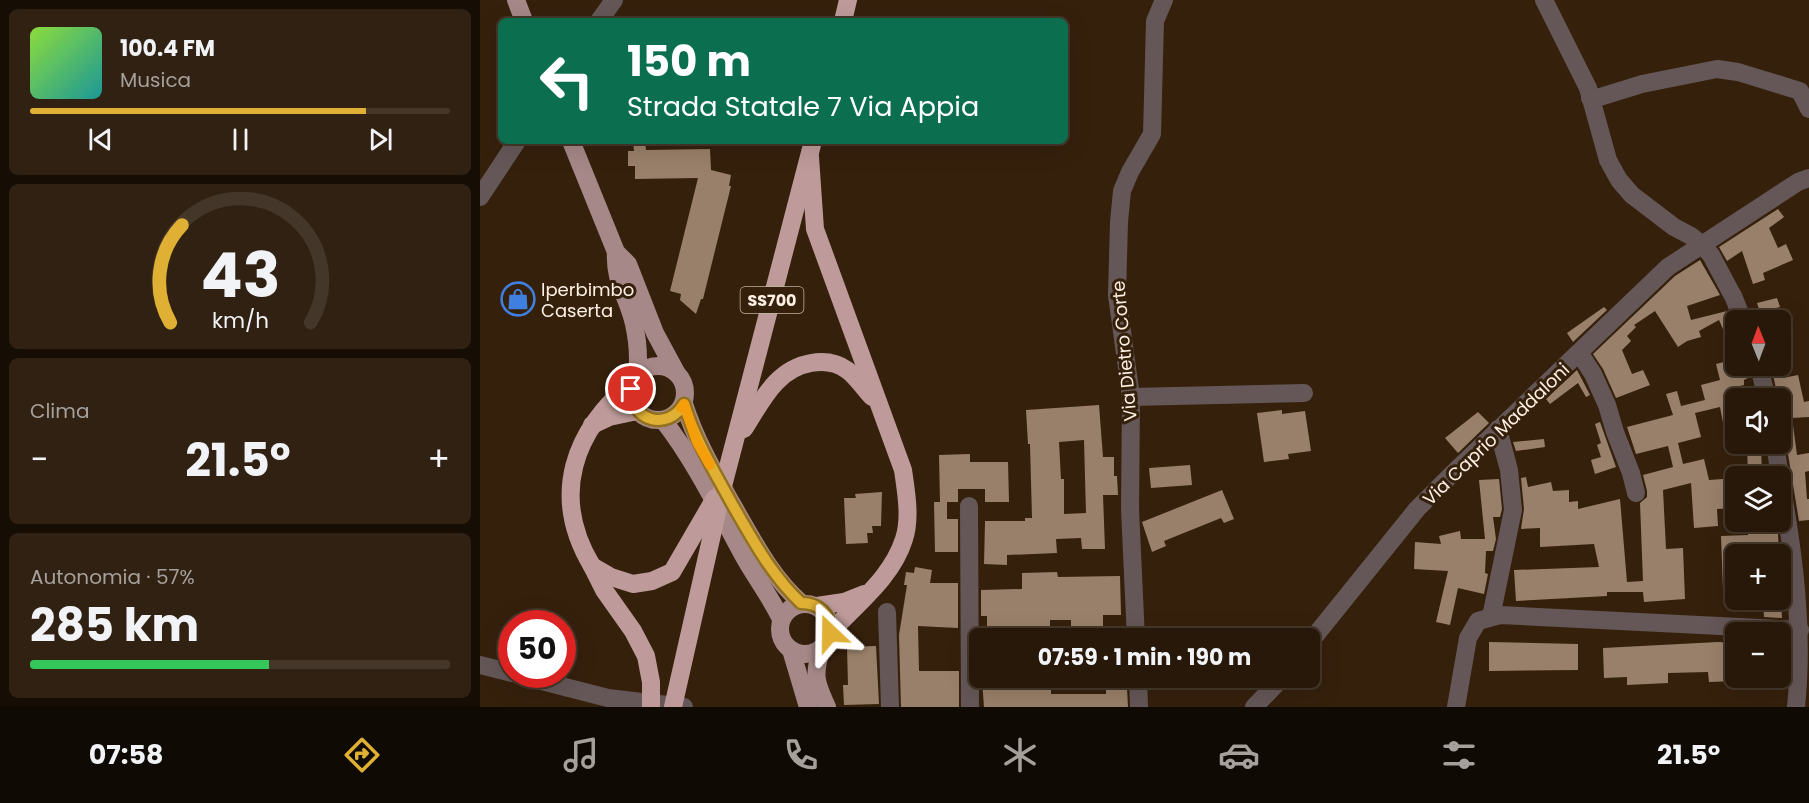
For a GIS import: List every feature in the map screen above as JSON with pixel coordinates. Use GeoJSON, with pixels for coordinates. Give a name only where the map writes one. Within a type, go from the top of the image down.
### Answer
{"type":"FeatureCollection","features":[{"type":"Feature","properties":{"kind":"highway"},"geometry":{"type":"LineString","coordinates":[[844,18],[848,0]]}},
{"type":"Feature","properties":{"kind":"highway"},"geometry":{"type":"LineString","coordinates":[[812,149],[815,229],[879,405]]}},
{"type":"Feature","properties":{"kind":"highway","name":"SS700"},"geometry":{"type":"LineString","coordinates":[[674,707],[723,486],[812,149]]}},
{"type":"Feature","properties":{"kind":"highway","name":"SS700"},"geometry":{"type":"LineString","coordinates":[[735,444],[770,389],[783,373],[798,365],[818,362],[834,363],[848,370],[879,405],[903,470],[907,495],[905,538],[885,574],[872,591],[826,640]]}},
{"type":"Feature","properties":{"kind":"highway"},"geometry":{"type":"LineString","coordinates":[[635,379],[616,395],[591,426],[580,445],[570,491],[571,510],[581,547],[604,590],[633,631],[645,656],[651,682],[651,707]]}},
{"type":"Feature","properties":{"kind":"highway"},"geometry":{"type":"LineString","coordinates":[[591,426],[609,417],[637,411]]}},
{"type":"Feature","properties":{"kind":"highway","name":"SS700"},"geometry":{"type":"LineString","coordinates":[[592,566],[611,577],[633,584],[652,581],[672,572],[723,486]]}},
{"type":"Feature","properties":{"kind":"highway"},"geometry":{"type":"LineString","coordinates":[[809,604],[844,602],[872,591]]}},
{"type":"Feature","properties":{"kind":"main road"},"geometry":{"type":"LineString","coordinates":[[516,0],[523,18]]}},
{"type":"Feature","properties":{"kind":"main road"},"geometry":{"type":"LineString","coordinates":[[572,144],[616,252],[628,264],[655,333],[685,387],[684,404],[697,442],[765,562],[782,586],[809,604],[822,609],[829,620],[826,640],[816,667],[816,677],[827,707]]}},
{"type":"Feature","properties":{"kind":"main road"},"geometry":{"type":"LineString","coordinates":[[616,252],[615,269],[634,324],[639,358],[631,397],[637,411],[653,420],[663,420],[675,415],[684,404]]}},
{"type":"Feature","properties":{"kind":"main road"},"geometry":{"type":"LineString","coordinates":[[635,379],[642,371],[656,366],[663,366],[676,372]]}},
{"type":"Feature","properties":{"kind":"main road"},"geometry":{"type":"LineString","coordinates":[[663,420],[684,448],[781,619]]}},
{"type":"Feature","properties":{"kind":"main road"},"geometry":{"type":"LineString","coordinates":[[809,604],[786,611],[779,627],[780,636],[791,650],[807,654],[826,640]]}},
{"type":"Feature","properties":{"kind":"main road"},"geometry":{"type":"LineString","coordinates":[[791,650],[806,706]]}},
{"type":"Feature","properties":{"kind":"street"},"geometry":{"type":"LineString","coordinates":[[601,18],[614,0]]}},
{"type":"Feature","properties":{"kind":"street","name":"Via Dietro Corte"},"geometry":{"type":"LineString","coordinates":[[1135,628],[1130,509],[1131,397],[1117,295],[1119,222],[1122,191],[1152,134],[1155,21],[1164,0]]}},
{"type":"Feature","properties":{"kind":"street"},"geometry":{"type":"LineString","coordinates":[[1544,0],[1588,88],[1608,160],[1619,180],[1632,195],[1703,246],[1711,255],[1739,310]]}},
{"type":"Feature","properties":{"kind":"street"},"geometry":{"type":"LineString","coordinates":[[1590,98],[1642,84],[1717,69],[1738,72],[1800,91],[1809,109]]}},
{"type":"Feature","properties":{"kind":"street"},"geometry":{"type":"LineString","coordinates":[[480,197],[515,144]]}},
{"type":"Feature","properties":{"kind":"street","name":"Via Caprio Maddaloni"},"geometry":{"type":"LineString","coordinates":[[1320,630],[1418,509],[1498,429],[1580,354],[1668,267],[1798,182],[1809,178]]}},
{"type":"Feature","properties":{"kind":"street"},"geometry":{"type":"LineString","coordinates":[[1580,354],[1593,374],[1607,405],[1631,473],[1635,493]]}},
{"type":"Feature","properties":{"kind":"street"},"geometry":{"type":"LineString","coordinates":[[1131,397],[1304,393]]}},
{"type":"Feature","properties":{"kind":"street"},"geometry":{"type":"LineString","coordinates":[[1491,618],[1513,510],[1509,470],[1498,429]]}},
{"type":"Feature","properties":{"kind":"street"},"geometry":{"type":"LineString","coordinates":[[969,506],[970,707]]}},
{"type":"Feature","properties":{"kind":"street"},"geometry":{"type":"LineString","coordinates":[[1789,532],[1800,630],[1800,673],[1796,707]]}},
{"type":"Feature","properties":{"kind":"street"},"geometry":{"type":"LineString","coordinates":[[887,612],[890,707]]}},
{"type":"Feature","properties":{"kind":"street"},"geometry":{"type":"LineString","coordinates":[[1456,707],[1468,638],[1478,621],[1500,615],[1800,630]]}},
{"type":"Feature","properties":{"kind":"street"},"geometry":{"type":"LineString","coordinates":[[480,665],[498,670]]}},
{"type":"Feature","properties":{"kind":"street"},"geometry":{"type":"LineString","coordinates":[[569,688],[608,698],[684,707]]}},
{"type":"Feature","properties":{"kind":"street"},"geometry":{"type":"LineString","coordinates":[[1138,688],[1139,707]]}},
{"type":"Feature","properties":{"kind":"street"},"geometry":{"type":"LineString","coordinates":[[1254,707],[1272,688]]}},
{"type":"Feature","properties":{"kind":"building"},"geometry":{"type":"Polygon","coordinates":[[[633,144],[645,144],[646,150],[710,149],[711,170],[731,175],[729,186],[731,186],[703,299],[701,299],[696,314],[680,300],[681,294],[670,291],[698,178],[635,179],[635,166],[628,166],[628,151],[634,151],[633,144]]]}},
{"type":"Feature","properties":{"kind":"building"},"geometry":{"type":"Polygon","coordinates":[[[1778,209],[1784,217],[1769,228],[1778,248],[1786,244],[1793,260],[1763,273],[1765,280],[1753,284],[1742,251],[1727,261],[1719,247],[1778,209]]]}},
{"type":"Feature","properties":{"kind":"building"},"geometry":{"type":"Polygon","coordinates":[[[1700,260],[1720,295],[1687,306],[1691,320],[1725,312],[1725,334],[1719,320],[1699,331],[1701,337],[1687,341],[1678,347],[1655,311],[1634,325],[1636,327],[1627,336],[1631,341],[1622,350],[1632,374],[1643,370],[1650,385],[1616,398],[1603,369],[1593,354],[1675,276],[1700,260]]]}},
{"type":"Feature","properties":{"kind":"building"},"geometry":{"type":"Polygon","coordinates":[[[1777,298],[1780,307],[1759,310],[1757,303],[1777,298]]]}},
{"type":"Feature","properties":{"kind":"building"},"geometry":{"type":"Polygon","coordinates":[[[1604,307],[1607,310],[1573,342],[1567,333],[1604,307]]]}},
{"type":"Feature","properties":{"kind":"building"},"geometry":{"type":"Polygon","coordinates":[[[1725,362],[1725,376],[1750,377],[1744,380],[1744,385],[1725,388],[1725,433],[1720,407],[1695,413],[1701,437],[1678,443],[1683,464],[1704,459],[1709,480],[1725,479],[1725,509],[1717,509],[1718,526],[1694,528],[1691,483],[1663,490],[1666,549],[1683,548],[1685,599],[1644,602],[1643,592],[1607,592],[1607,596],[1516,601],[1514,570],[1599,567],[1594,544],[1540,547],[1540,528],[1521,529],[1524,509],[1521,478],[1526,477],[1528,487],[1551,482],[1553,491],[1569,490],[1569,502],[1578,501],[1578,509],[1620,499],[1627,582],[1643,581],[1640,503],[1647,497],[1647,491],[1643,475],[1673,467],[1668,446],[1636,454],[1627,427],[1673,415],[1666,394],[1677,391],[1681,406],[1705,400],[1701,385],[1720,380],[1716,364],[1725,362]]]}},
{"type":"Feature","properties":{"kind":"building"},"geometry":{"type":"Polygon","coordinates":[[[1577,370],[1590,395],[1586,397],[1578,383],[1550,404],[1546,399],[1577,370]]]}},
{"type":"Feature","properties":{"kind":"building"},"geometry":{"type":"Polygon","coordinates":[[[1798,375],[1804,402],[1809,401],[1809,417],[1792,418],[1797,455],[1809,453],[1809,471],[1805,472],[1809,520],[1799,521],[1788,454],[1791,454],[1791,388],[1776,388],[1773,376],[1782,376],[1783,378],[1798,375]]]}},
{"type":"Feature","properties":{"kind":"building"},"geometry":{"type":"Polygon","coordinates":[[[1099,405],[1103,457],[1114,457],[1114,476],[1117,476],[1118,495],[1103,495],[1105,549],[1082,549],[1081,538],[1056,539],[1057,553],[1007,555],[1007,565],[984,564],[985,521],[1025,521],[1025,518],[1032,518],[1030,444],[1028,444],[1026,410],[1099,405]],[[1084,440],[1059,442],[1061,479],[1064,479],[1064,514],[1086,513],[1084,440]]]}},
{"type":"Feature","properties":{"kind":"building"},"geometry":{"type":"Polygon","coordinates":[[[1282,410],[1282,414],[1305,411],[1311,451],[1288,454],[1289,459],[1264,462],[1257,413],[1282,410]]]}},
{"type":"Feature","properties":{"kind":"building"},"geometry":{"type":"Polygon","coordinates":[[[1478,412],[1489,423],[1458,453],[1445,438],[1478,412]]]}},
{"type":"Feature","properties":{"kind":"building"},"geometry":{"type":"Polygon","coordinates":[[[1600,422],[1616,467],[1595,474],[1591,460],[1601,457],[1597,445],[1601,443],[1595,424],[1600,422]]]}},
{"type":"Feature","properties":{"kind":"building"},"geometry":{"type":"Polygon","coordinates":[[[1544,439],[1545,447],[1516,451],[1513,442],[1544,439]]]}},
{"type":"Feature","properties":{"kind":"building"},"geometry":{"type":"Polygon","coordinates":[[[970,454],[970,462],[1008,462],[1009,502],[985,502],[985,489],[958,489],[958,502],[947,502],[947,519],[958,519],[958,552],[935,552],[934,502],[940,502],[939,455],[970,454]]]}},
{"type":"Feature","properties":{"kind":"building"},"geometry":{"type":"Polygon","coordinates":[[[1747,454],[1761,454],[1762,466],[1748,466],[1747,454]]]}},
{"type":"Feature","properties":{"kind":"building"},"geometry":{"type":"Polygon","coordinates":[[[1190,465],[1192,485],[1151,488],[1149,468],[1190,465]]]}},
{"type":"Feature","properties":{"kind":"building"},"geometry":{"type":"Polygon","coordinates":[[[1499,479],[1502,509],[1500,517],[1493,517],[1496,539],[1493,551],[1486,551],[1485,573],[1488,574],[1484,594],[1458,588],[1450,625],[1436,622],[1448,571],[1414,569],[1415,542],[1441,544],[1439,536],[1460,531],[1461,539],[1485,539],[1479,480],[1499,479]]]}},
{"type":"Feature","properties":{"kind":"building"},"geometry":{"type":"Polygon","coordinates":[[[1222,490],[1234,519],[1224,523],[1221,518],[1164,541],[1166,546],[1152,552],[1142,522],[1222,490]]]}},
{"type":"Feature","properties":{"kind":"building"},"geometry":{"type":"Polygon","coordinates":[[[882,492],[881,526],[872,526],[873,533],[867,533],[868,543],[846,544],[844,498],[856,498],[855,494],[882,492]]]}},
{"type":"Feature","properties":{"kind":"building"},"geometry":{"type":"Polygon","coordinates":[[[1748,532],[1778,534],[1778,544],[1725,544],[1725,589],[1723,589],[1721,536],[1748,535],[1748,532]]]}},
{"type":"Feature","properties":{"kind":"building"},"geometry":{"type":"Polygon","coordinates":[[[915,567],[932,570],[930,583],[958,583],[958,628],[918,626],[919,671],[959,671],[959,707],[901,707],[899,635],[907,585],[904,585],[906,572],[914,573],[915,567]]]}},
{"type":"Feature","properties":{"kind":"building"},"geometry":{"type":"Polygon","coordinates":[[[1057,572],[1058,577],[1120,576],[1121,615],[1103,615],[1103,628],[1071,628],[1071,620],[1050,620],[1050,628],[987,628],[987,616],[981,616],[981,590],[1022,589],[1022,573],[1057,572]]]}},
{"type":"Feature","properties":{"kind":"building"},"geometry":{"type":"Polygon","coordinates":[[[1764,610],[1782,610],[1782,618],[1764,617],[1764,610]]]}},
{"type":"Feature","properties":{"kind":"building"},"geometry":{"type":"Polygon","coordinates":[[[1489,642],[1578,644],[1578,670],[1489,671],[1489,642]]]}},
{"type":"Feature","properties":{"kind":"building"},"geometry":{"type":"Polygon","coordinates":[[[1725,642],[1725,681],[1709,682],[1708,672],[1668,673],[1668,683],[1627,685],[1627,677],[1604,678],[1603,648],[1725,642]]]}},
{"type":"Feature","properties":{"kind":"building"},"geometry":{"type":"Polygon","coordinates":[[[876,646],[879,704],[844,705],[843,685],[848,685],[847,647],[876,646]]]}},
{"type":"Feature","properties":{"kind":"building"},"geometry":{"type":"Polygon","coordinates":[[[983,688],[1051,689],[1051,694],[1106,694],[1106,688],[1127,688],[1128,707],[984,707],[983,688]]]}},
{"type":"Feature","properties":{"kind":"slow traffic"},"geometry":{"type":"LineString","coordinates":[[681,408],[684,404],[697,442],[710,465]]}},
{"type":"Feature","properties":{"kind":"place","name":"Iperbimbo Caserta"},"geometry":{"type":"Point","coordinates":[518,299]}},
{"type":"Feature","properties":{"kind":"route"},"geometry":{"type":"LineString","coordinates":[[631,389],[631,397],[637,411],[653,420],[663,420],[675,415],[684,404],[697,442],[765,562],[782,586],[801,603],[809,603],[822,609],[829,620],[830,633]]}}]}
